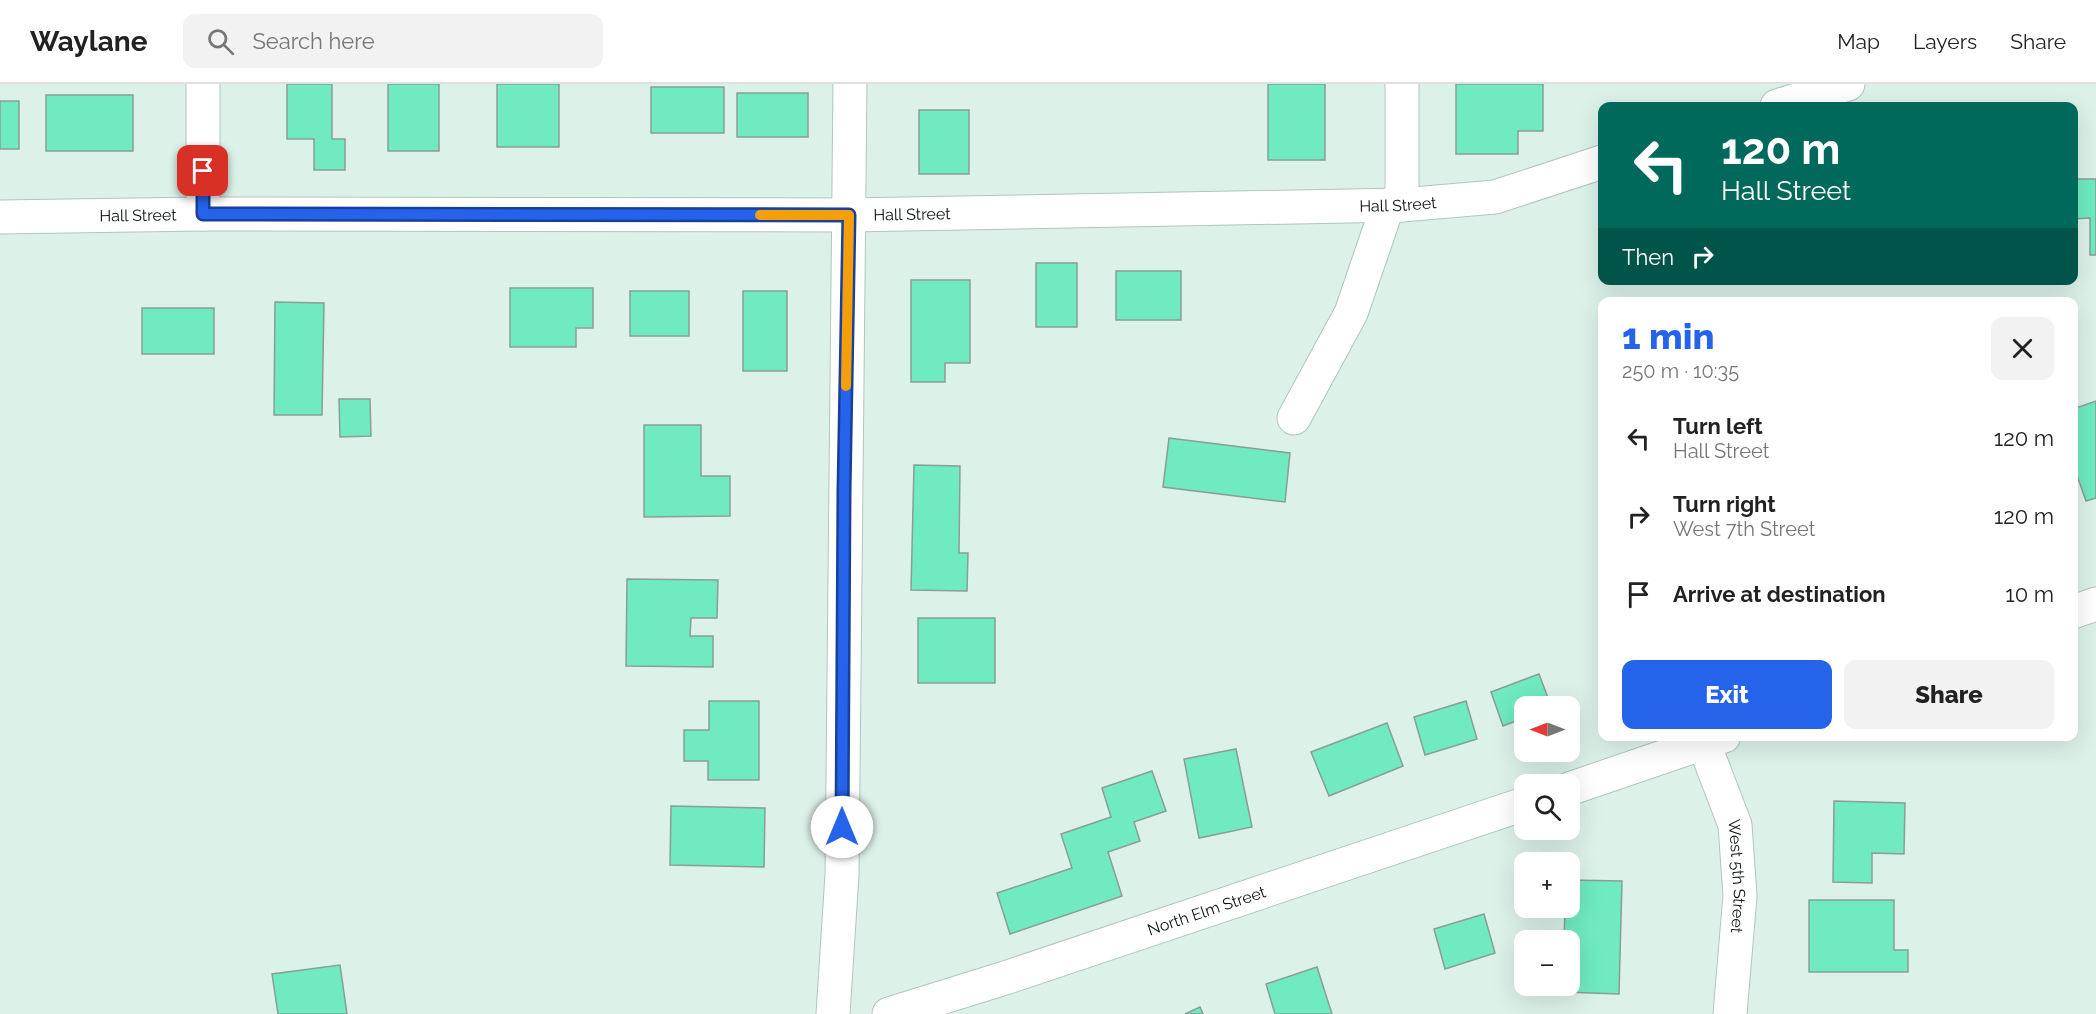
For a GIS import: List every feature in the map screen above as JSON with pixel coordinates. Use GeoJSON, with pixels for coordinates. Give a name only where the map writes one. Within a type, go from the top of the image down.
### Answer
{"type":"FeatureCollection","features":[{"type":"Feature","properties":{"kind":"street"},"geometry":{"type":"LineString","coordinates":[[203,84],[203,214]]}},
{"type":"Feature","properties":{"kind":"street"},"geometry":{"type":"LineString","coordinates":[[833,1014],[842,875],[850,84]]}},
{"type":"Feature","properties":{"kind":"street"},"geometry":{"type":"LineString","coordinates":[[1294,418],[1351,313],[1395,205],[1402,84]]}},
{"type":"Feature","properties":{"kind":"street"},"geometry":{"type":"LineString","coordinates":[[1791,102],[1848,84]]}},
{"type":"Feature","properties":{"kind":"street","name":"Hall Street"},"geometry":{"type":"LineString","coordinates":[[0,217],[203,214],[849,215],[1395,205],[1495,197],[1598,163]]}},
{"type":"Feature","properties":{"kind":"street"},"geometry":{"type":"LineString","coordinates":[[2078,610],[2096,604]]}},
{"type":"Feature","properties":{"kind":"street"},"geometry":{"type":"LineString","coordinates":[[1580,785],[1711,741]]}},
{"type":"Feature","properties":{"kind":"street","name":"West 5th Street"},"geometry":{"type":"LineString","coordinates":[[1714,741],[1735,825],[1740,896],[1730,1014]]}},
{"type":"Feature","properties":{"kind":"street","name":"North Elm Street"},"geometry":{"type":"LineString","coordinates":[[889,1014],[1005,978],[1514,807]]}},
{"type":"Feature","properties":{"kind":"building"},"geometry":{"type":"Polygon","coordinates":[[[287,84],[332,84],[332,139],[345,139],[345,170],[314,170],[314,139],[287,139],[287,84]]]}},
{"type":"Feature","properties":{"kind":"building"},"geometry":{"type":"Polygon","coordinates":[[[388,84],[439,84],[439,151],[388,151],[388,84]]]}},
{"type":"Feature","properties":{"kind":"building"},"geometry":{"type":"Polygon","coordinates":[[[497,84],[559,84],[559,147],[497,147],[497,84]]]}},
{"type":"Feature","properties":{"kind":"building"},"geometry":{"type":"Polygon","coordinates":[[[1268,84],[1325,84],[1325,160],[1268,160],[1268,84]]]}},
{"type":"Feature","properties":{"kind":"building"},"geometry":{"type":"Polygon","coordinates":[[[1456,84],[1543,84],[1543,131],[1518,131],[1518,154],[1456,154],[1456,84]]]}},
{"type":"Feature","properties":{"kind":"building"},"geometry":{"type":"Polygon","coordinates":[[[651,87],[724,87],[724,133],[651,133],[651,87]]]}},
{"type":"Feature","properties":{"kind":"building"},"geometry":{"type":"Polygon","coordinates":[[[737,93],[808,93],[808,137],[737,137],[737,93]]]}},
{"type":"Feature","properties":{"kind":"building"},"geometry":{"type":"Polygon","coordinates":[[[46,95],[133,95],[133,151],[46,151],[46,95]]]}},
{"type":"Feature","properties":{"kind":"building"},"geometry":{"type":"Polygon","coordinates":[[[0,101],[19,101],[19,149],[0,149],[0,101]]]}},
{"type":"Feature","properties":{"kind":"building"},"geometry":{"type":"Polygon","coordinates":[[[919,110],[969,110],[969,174],[919,174],[919,110]]]}},
{"type":"Feature","properties":{"kind":"building"},"geometry":{"type":"Polygon","coordinates":[[[2078,179],[2096,179],[2096,255],[2090,255],[2090,218],[2078,219],[2078,179]]]}},
{"type":"Feature","properties":{"kind":"building"},"geometry":{"type":"Polygon","coordinates":[[[1036,263],[1077,263],[1077,327],[1036,327],[1036,263]]]}},
{"type":"Feature","properties":{"kind":"building"},"geometry":{"type":"Polygon","coordinates":[[[1116,271],[1181,271],[1181,320],[1116,320],[1116,271]]]}},
{"type":"Feature","properties":{"kind":"building"},"geometry":{"type":"Polygon","coordinates":[[[911,280],[970,280],[970,363],[945,363],[945,382],[911,382],[911,280]]]}},
{"type":"Feature","properties":{"kind":"building"},"geometry":{"type":"Polygon","coordinates":[[[510,288],[593,288],[593,328],[576,328],[576,347],[510,347],[510,288]]]}},
{"type":"Feature","properties":{"kind":"building"},"geometry":{"type":"Polygon","coordinates":[[[630,291],[689,291],[689,336],[630,336],[630,291]]]}},
{"type":"Feature","properties":{"kind":"building"},"geometry":{"type":"Polygon","coordinates":[[[743,291],[787,291],[787,371],[743,371],[743,291]]]}},
{"type":"Feature","properties":{"kind":"building"},"geometry":{"type":"Polygon","coordinates":[[[275,302],[324,303],[322,415],[274,415],[275,302]]]}},
{"type":"Feature","properties":{"kind":"building"},"geometry":{"type":"Polygon","coordinates":[[[142,308],[214,308],[214,354],[142,354],[142,308]]]}},
{"type":"Feature","properties":{"kind":"building"},"geometry":{"type":"Polygon","coordinates":[[[339,399],[370,399],[371,436],[340,437],[339,399]]]}},
{"type":"Feature","properties":{"kind":"building"},"geometry":{"type":"Polygon","coordinates":[[[2096,401],[2096,498],[2086,501],[2078,478],[2078,407],[2096,401]]]}},
{"type":"Feature","properties":{"kind":"building"},"geometry":{"type":"Polygon","coordinates":[[[644,425],[701,425],[701,476],[730,476],[730,516],[644,517],[644,425]]]}},
{"type":"Feature","properties":{"kind":"building"},"geometry":{"type":"Polygon","coordinates":[[[1169,438],[1290,453],[1285,502],[1163,487],[1169,438]]]}},
{"type":"Feature","properties":{"kind":"building"},"geometry":{"type":"Polygon","coordinates":[[[914,465],[960,466],[959,553],[968,553],[967,591],[911,590],[914,465]]]}},
{"type":"Feature","properties":{"kind":"building"},"geometry":{"type":"Polygon","coordinates":[[[627,579],[718,580],[717,618],[691,618],[690,636],[713,636],[713,667],[626,666],[627,579]]]}},
{"type":"Feature","properties":{"kind":"building"},"geometry":{"type":"Polygon","coordinates":[[[918,618],[995,618],[995,683],[918,683],[918,618]]]}},
{"type":"Feature","properties":{"kind":"building"},"geometry":{"type":"Polygon","coordinates":[[[1539,674],[1547,696],[1514,696],[1514,722],[1503,726],[1491,692],[1539,674]]]}},
{"type":"Feature","properties":{"kind":"building"},"geometry":{"type":"Polygon","coordinates":[[[709,701],[759,701],[759,780],[708,780],[708,761],[684,761],[684,730],[709,730],[709,701]]]}},
{"type":"Feature","properties":{"kind":"building"},"geometry":{"type":"Polygon","coordinates":[[[1466,701],[1477,739],[1425,755],[1414,717],[1466,701]]]}},
{"type":"Feature","properties":{"kind":"building"},"geometry":{"type":"Polygon","coordinates":[[[1387,723],[1403,766],[1329,796],[1311,752],[1387,723]]]}},
{"type":"Feature","properties":{"kind":"building"},"geometry":{"type":"Polygon","coordinates":[[[1236,749],[1252,827],[1199,838],[1184,759],[1236,749]]]}},
{"type":"Feature","properties":{"kind":"building"},"geometry":{"type":"Polygon","coordinates":[[[1152,771],[1166,811],[1134,822],[1140,841],[1108,852],[1122,896],[1010,934],[997,893],[1072,868],[1061,834],[1111,817],[1102,788],[1152,771]]]}},
{"type":"Feature","properties":{"kind":"building"},"geometry":{"type":"Polygon","coordinates":[[[1834,801],[1905,803],[1904,854],[1872,853],[1872,883],[1833,882],[1834,801]]]}},
{"type":"Feature","properties":{"kind":"building"},"geometry":{"type":"Polygon","coordinates":[[[671,806],[765,808],[764,867],[670,865],[671,806]]]}},
{"type":"Feature","properties":{"kind":"building"},"geometry":{"type":"Polygon","coordinates":[[[1580,880],[1622,881],[1619,994],[1580,993],[1580,930],[1564,930],[1565,918],[1580,918],[1580,880]]]}},
{"type":"Feature","properties":{"kind":"building"},"geometry":{"type":"Polygon","coordinates":[[[1809,900],[1894,900],[1894,950],[1908,950],[1908,972],[1809,972],[1809,900]]]}},
{"type":"Feature","properties":{"kind":"building"},"geometry":{"type":"Polygon","coordinates":[[[1484,914],[1495,953],[1445,969],[1434,929],[1484,914]]]}},
{"type":"Feature","properties":{"kind":"building"},"geometry":{"type":"Polygon","coordinates":[[[340,965],[347,1014],[278,1014],[272,974],[340,965]]]}},
{"type":"Feature","properties":{"kind":"building"},"geometry":{"type":"Polygon","coordinates":[[[1317,967],[1332,1014],[1275,1014],[1266,984],[1317,967]]]}},
{"type":"Feature","properties":{"kind":"building"},"geometry":{"type":"Polygon","coordinates":[[[1200,1007],[1203,1014],[1185,1014],[1200,1007]]]}},
{"type":"Feature","properties":{"kind":"slow traffic"},"geometry":{"type":"LineString","coordinates":[[760,215],[849,215],[846,386]]}},
{"type":"Feature","properties":{"kind":"route"},"geometry":{"type":"LineString","coordinates":[[203,171],[203,214],[849,215],[844,491],[842,827]]}}]}
